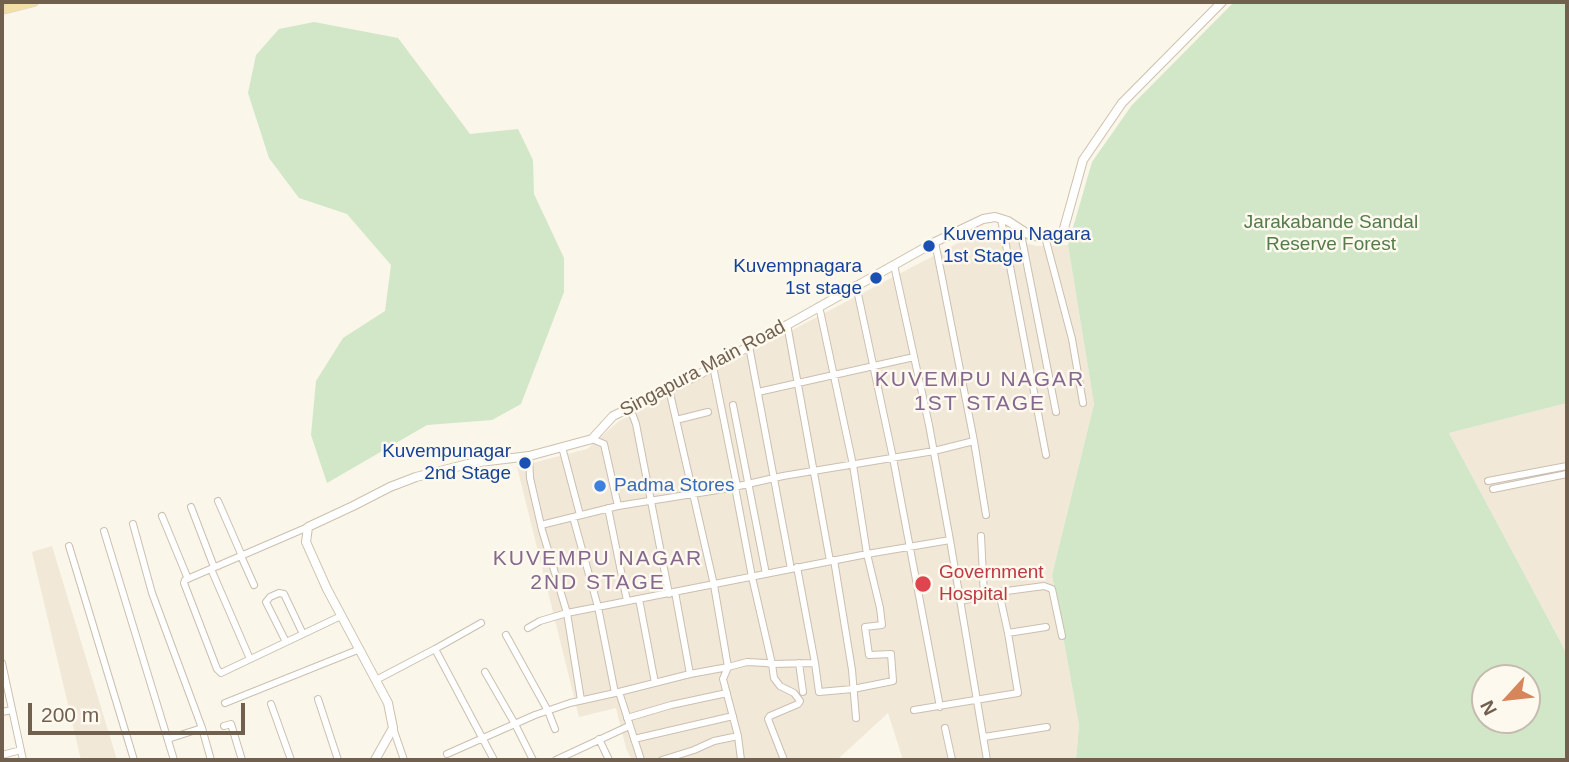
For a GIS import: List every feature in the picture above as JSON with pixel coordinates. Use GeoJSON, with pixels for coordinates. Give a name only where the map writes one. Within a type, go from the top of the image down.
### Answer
{"type":"FeatureCollection","features":[{"type":"Feature","properties":{"kind":"main road"},"geometry":{"type":"LineString","coordinates":[[2,10],[34,2]]}},
{"type":"Feature","properties":{"kind":"street"},"geometry":{"type":"LineString","coordinates":[[1046,455],[1001,219],[1031,236],[1052,237],[1063,232],[1083,160],[1122,103],[1222,2]]}},
{"type":"Feature","properties":{"kind":"street","name":"Singapura Main Road"},"geometry":{"type":"LineString","coordinates":[[593,439],[613,416],[713,366],[935,242],[983,219],[1001,219]]}},
{"type":"Feature","properties":{"kind":"street"},"geometry":{"type":"LineString","coordinates":[[1020,229],[1056,412]]}},
{"type":"Feature","properties":{"kind":"street"},"geometry":{"type":"LineString","coordinates":[[1045,237],[1072,339],[1083,403]]}},
{"type":"Feature","properties":{"kind":"street"},"geometry":{"type":"LineString","coordinates":[[935,242],[986,515]]}},
{"type":"Feature","properties":{"kind":"street"},"geometry":{"type":"LineString","coordinates":[[894,265],[934,452],[987,760]]}},
{"type":"Feature","properties":{"kind":"street"},"geometry":{"type":"LineString","coordinates":[[856,285],[893,458],[940,707]]}},
{"type":"Feature","properties":{"kind":"street"},"geometry":{"type":"LineString","coordinates":[[749,346],[819,692],[893,681],[891,654],[869,655],[865,627],[882,625],[880,608],[819,306]]}},
{"type":"Feature","properties":{"kind":"street"},"geometry":{"type":"LineString","coordinates":[[787,324],[852,670],[856,718]]}},
{"type":"Feature","properties":{"kind":"street"},"geometry":{"type":"LineString","coordinates":[[758,392],[914,357]]}},
{"type":"Feature","properties":{"kind":"street"},"geometry":{"type":"LineString","coordinates":[[713,366],[752,577],[774,678],[780,686],[798,696],[800,701],[768,719],[784,760]]}},
{"type":"Feature","properties":{"kind":"street"},"geometry":{"type":"LineString","coordinates":[[669,389],[714,585],[728,667],[723,679],[738,736],[741,760]]}},
{"type":"Feature","properties":{"kind":"street"},"geometry":{"type":"LineString","coordinates":[[733,405],[766,574]]}},
{"type":"Feature","properties":{"kind":"street"},"geometry":{"type":"LineString","coordinates":[[630,408],[636,424],[690,674]]}},
{"type":"Feature","properties":{"kind":"street"},"geometry":{"type":"LineString","coordinates":[[676,419],[708,412]]}},
{"type":"Feature","properties":{"kind":"street"},"geometry":{"type":"LineString","coordinates":[[341,616],[221,673],[184,583],[185,580],[415,477],[472,463],[529,456],[593,439],[604,444],[618,506]]}},
{"type":"Feature","properties":{"kind":"street"},"geometry":{"type":"LineString","coordinates":[[541,525],[618,506],[934,452],[974,442]]}},
{"type":"Feature","properties":{"kind":"street"},"geometry":{"type":"LineString","coordinates":[[562,447],[617,693],[641,760]]}},
{"type":"Feature","properties":{"kind":"street"},"geometry":{"type":"LineString","coordinates":[[529,456],[530,478],[541,525],[567,613],[581,700]]}},
{"type":"Feature","properties":{"kind":"street"},"geometry":{"type":"LineString","coordinates":[[1488,481],[1567,466]]}},
{"type":"Feature","properties":{"kind":"street"},"geometry":{"type":"LineString","coordinates":[[1493,489],[1567,474]]}},
{"type":"Feature","properties":{"kind":"street"},"geometry":{"type":"LineString","coordinates":[[218,501],[254,585]]}},
{"type":"Feature","properties":{"kind":"street"},"geometry":{"type":"LineString","coordinates":[[191,507],[250,659]]}},
{"type":"Feature","properties":{"kind":"street"},"geometry":{"type":"LineString","coordinates":[[608,508],[627,601]]}},
{"type":"Feature","properties":{"kind":"street"},"geometry":{"type":"LineString","coordinates":[[162,516],[188,579]]}},
{"type":"Feature","properties":{"kind":"street"},"geometry":{"type":"LineString","coordinates":[[133,524],[152,593],[202,728],[210,760]]}},
{"type":"Feature","properties":{"kind":"street"},"geometry":{"type":"LineString","coordinates":[[308,527],[306,542],[327,589],[388,702],[404,760]]}},
{"type":"Feature","properties":{"kind":"street"},"geometry":{"type":"LineString","coordinates":[[104,531],[174,760]]}},
{"type":"Feature","properties":{"kind":"street"},"geometry":{"type":"LineString","coordinates":[[981,536],[984,596]]}},
{"type":"Feature","properties":{"kind":"street"},"geometry":{"type":"LineString","coordinates":[[528,628],[540,621],[567,613],[950,540]]}},
{"type":"Feature","properties":{"kind":"street"},"geometry":{"type":"LineString","coordinates":[[69,546],[134,760]]}},
{"type":"Feature","properties":{"kind":"street"},"geometry":{"type":"LineString","coordinates":[[961,601],[1044,586],[1052,589],[1062,636]]}},
{"type":"Feature","properties":{"kind":"street"},"geometry":{"type":"LineString","coordinates":[[914,710],[1018,693],[1009,633],[999,592]]}},
{"type":"Feature","properties":{"kind":"street"},"geometry":{"type":"LineString","coordinates":[[286,642],[266,602],[270,597],[284,594],[303,634]]}},
{"type":"Feature","properties":{"kind":"street"},"geometry":{"type":"LineString","coordinates":[[639,599],[654,683]]}},
{"type":"Feature","properties":{"kind":"street"},"geometry":{"type":"LineString","coordinates":[[376,680],[481,623]]}},
{"type":"Feature","properties":{"kind":"street"},"geometry":{"type":"LineString","coordinates":[[1009,633],[1046,627]]}},
{"type":"Feature","properties":{"kind":"street"},"geometry":{"type":"LineString","coordinates":[[506,635],[548,711],[555,729]]}},
{"type":"Feature","properties":{"kind":"street"},"geometry":{"type":"LineString","coordinates":[[225,703],[359,649]]}},
{"type":"Feature","properties":{"kind":"street"},"geometry":{"type":"LineString","coordinates":[[435,649],[494,760]]}},
{"type":"Feature","properties":{"kind":"street"},"geometry":{"type":"LineString","coordinates":[[447,754],[515,724],[581,700],[747,662],[815,663]]}},
{"type":"Feature","properties":{"kind":"street"},"geometry":{"type":"LineString","coordinates":[[2,663],[23,760]]}},
{"type":"Feature","properties":{"kind":"street"},"geometry":{"type":"LineString","coordinates":[[799,663],[803,692]]}},
{"type":"Feature","properties":{"kind":"street"},"geometry":{"type":"LineString","coordinates":[[485,672],[533,760]]}},
{"type":"Feature","properties":{"kind":"street"},"geometry":{"type":"LineString","coordinates":[[556,760],[570,757],[628,722],[671,705],[727,693]]}},
{"type":"Feature","properties":{"kind":"street"},"geometry":{"type":"LineString","coordinates":[[318,699],[338,760]]}},
{"type":"Feature","properties":{"kind":"street"},"geometry":{"type":"LineString","coordinates":[[271,704],[291,760]]}},
{"type":"Feature","properties":{"kind":"street"},"geometry":{"type":"LineString","coordinates":[[2,712],[12,710]]}},
{"type":"Feature","properties":{"kind":"street"},"geometry":{"type":"LineString","coordinates":[[634,739],[733,716]]}},
{"type":"Feature","properties":{"kind":"street"},"geometry":{"type":"LineString","coordinates":[[224,726],[231,724],[242,760]]}},
{"type":"Feature","properties":{"kind":"street"},"geometry":{"type":"LineString","coordinates":[[984,737],[1047,727]]}},
{"type":"Feature","properties":{"kind":"street"},"geometry":{"type":"LineString","coordinates":[[168,739],[202,728]]}},
{"type":"Feature","properties":{"kind":"street"},"geometry":{"type":"LineString","coordinates":[[375,760],[393,728]]}},
{"type":"Feature","properties":{"kind":"street"},"geometry":{"type":"LineString","coordinates":[[945,728],[951,760]]}},
{"type":"Feature","properties":{"kind":"street"},"geometry":{"type":"LineString","coordinates":[[662,760],[714,741],[738,736]]}},
{"type":"Feature","properties":{"kind":"street"},"geometry":{"type":"LineString","coordinates":[[599,739],[609,760]]}},
{"type":"Feature","properties":{"kind":"street"},"geometry":{"type":"LineString","coordinates":[[2,755],[21,750]]}},
{"type":"Feature","properties":{"kind":"shaded area"},"geometry":{"type":"Polygon","coordinates":[[[979,232],[1037,246],[1068,245],[1094,404],[1052,575],[1079,725],[1076,760],[903,760],[888,713],[837,760],[632,760],[626,748],[616,708],[579,717],[517,467],[587,449],[619,421],[979,232]]]}},
{"type":"Feature","properties":{"kind":"shaded area"},"geometry":{"type":"Polygon","coordinates":[[[1567,403],[1567,654],[1449,433],[1567,403]]]}},
{"type":"Feature","properties":{"kind":"shaded area"},"geometry":{"type":"Polygon","coordinates":[[[52,546],[117,760],[81,760],[32,552],[52,546]]]}},
{"type":"Feature","properties":{"kind":"green space","name":"Jarakabande Sandal Reserve Forest"},"geometry":{"type":"Polygon","coordinates":[[[1234,2],[1567,2],[1567,403],[1449,433],[1567,654],[1567,760],[1076,760],[1079,725],[1052,575],[1094,404],[1068,245],[1092,162],[1132,105],[1234,2]]]}},
{"type":"Feature","properties":{"kind":"green space"},"geometry":{"type":"Polygon","coordinates":[[[314,22],[398,38],[470,134],[518,129],[533,160],[534,194],[564,258],[564,292],[521,404],[492,420],[427,425],[327,483],[311,435],[316,381],[343,338],[385,311],[391,265],[347,214],[299,198],[269,158],[248,93],[256,55],[279,29],[314,22]]]}},
{"type":"Feature","properties":{"kind":"place","name":"Kuvempu Nagara 1st Stage"},"geometry":{"type":"Point","coordinates":[929,246]}},
{"type":"Feature","properties":{"kind":"place","name":"Kuvempnagara 1st stage"},"geometry":{"type":"Point","coordinates":[876,278]}},
{"type":"Feature","properties":{"kind":"place","name":"Kuvempunagar 2nd Stage"},"geometry":{"type":"Point","coordinates":[525,463]}},
{"type":"Feature","properties":{"kind":"place","name":"Padma Stores"},"geometry":{"type":"Point","coordinates":[600,486]}},
{"type":"Feature","properties":{"kind":"place","name":"Government Hospital"},"geometry":{"type":"Point","coordinates":[923,584]}},
{"type":"Feature","properties":{"kind":"district","name":"KUVEMPU NAGAR 1ST STAGE"},"geometry":{"type":"Point","coordinates":[980,392]}},
{"type":"Feature","properties":{"kind":"district","name":"KUVEMPU NAGAR 2ND STAGE"},"geometry":{"type":"Point","coordinates":[598,571]}}]}
